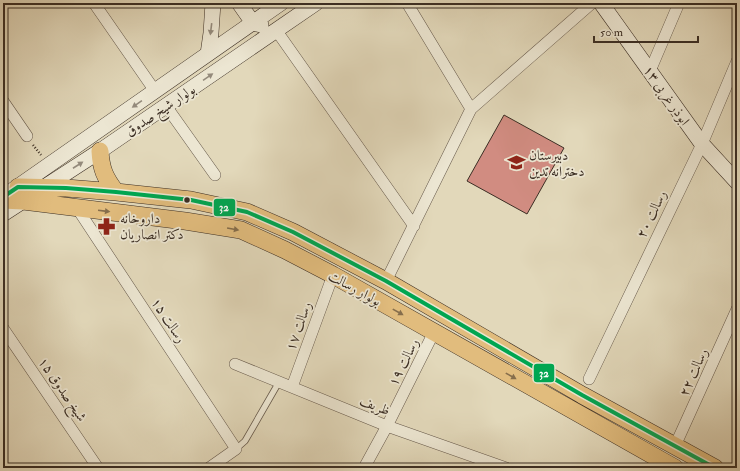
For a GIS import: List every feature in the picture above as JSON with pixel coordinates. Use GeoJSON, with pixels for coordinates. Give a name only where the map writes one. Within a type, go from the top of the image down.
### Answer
{"type":"FeatureCollection","features":[{"type":"Feature","properties":{"kind":"main road"},"geometry":{"type":"LineString","coordinates":[[100,151],[100,162],[103,173],[116,192]]}},
{"type":"Feature","properties":{"kind":"main road","name":"بولوار رسالت"},"geometry":{"type":"LineString","coordinates":[[3,200],[15,191],[45,187],[116,192],[191,200],[247,212],[293,232],[386,281],[582,395],[716,468]]}},
{"type":"Feature","properties":{"kind":"main road","name":"بولوار رسالت"},"geometry":{"type":"LineString","coordinates":[[15,191],[77,208],[185,221],[241,230],[285,250],[333,275],[675,468]]}},
{"type":"Feature","properties":{"kind":"street"},"geometry":{"type":"LineString","coordinates":[[94,3],[155,91]]}},
{"type":"Feature","properties":{"kind":"street"},"geometry":{"type":"LineString","coordinates":[[208,54],[213,3]]}},
{"type":"Feature","properties":{"kind":"street"},"geometry":{"type":"LineString","coordinates":[[239,3],[253,23],[276,30]]}},
{"type":"Feature","properties":{"kind":"street","name":"بولوار شیخ صدوق"},"geometry":{"type":"LineString","coordinates":[[45,187],[316,3]]}},
{"type":"Feature","properties":{"kind":"street"},"geometry":{"type":"LineString","coordinates":[[407,3],[471,110]]}},
{"type":"Feature","properties":{"kind":"street"},"geometry":{"type":"LineString","coordinates":[[386,281],[471,110],[592,3]]}},
{"type":"Feature","properties":{"kind":"street","name":"ابوذر غربی ۱۳"},"geometry":{"type":"LineString","coordinates":[[601,3],[702,144],[737,182]]}},
{"type":"Feature","properties":{"kind":"street"},"geometry":{"type":"LineString","coordinates":[[650,71],[679,3]]}},
{"type":"Feature","properties":{"kind":"street"},"geometry":{"type":"LineString","coordinates":[[274,5],[276,30],[414,226]]}},
{"type":"Feature","properties":{"kind":"street","name":"بولوار شیخ صدوق"},"geometry":{"type":"LineString","coordinates":[[3,197],[15,191],[48,166],[253,23],[274,5]]}},
{"type":"Feature","properties":{"kind":"street","name":"رسالت ۲۰"},"geometry":{"type":"LineString","coordinates":[[589,379],[702,144],[737,61]]}},
{"type":"Feature","properties":{"kind":"street"},"geometry":{"type":"LineString","coordinates":[[3,101],[27,136]]}},
{"type":"Feature","properties":{"kind":"street"},"geometry":{"type":"LineString","coordinates":[[166,106],[215,175]]}},
{"type":"Feature","properties":{"kind":"street","name":"بولوار شیخ صدوق"},"geometry":{"type":"LineString","coordinates":[[3,214],[15,191]]}},
{"type":"Feature","properties":{"kind":"street","name":"رسالت ۱۵"},"geometry":{"type":"LineString","coordinates":[[77,208],[236,449]]}},
{"type":"Feature","properties":{"kind":"street","name":"رسالت ۱۷"},"geometry":{"type":"LineString","coordinates":[[292,387],[333,275]]}},
{"type":"Feature","properties":{"kind":"street","name":"رسالت ۲۲"},"geometry":{"type":"LineString","coordinates":[[675,446],[737,309]]}},
{"type":"Feature","properties":{"kind":"street","name":"شیخ صدوق ۱۵"},"geometry":{"type":"LineString","coordinates":[[3,328],[98,468]]}},
{"type":"Feature","properties":{"kind":"street","name":"رسالت ۱۹"},"geometry":{"type":"LineString","coordinates":[[364,468],[387,426],[434,332]]}},
{"type":"Feature","properties":{"kind":"street","name":"ظریف"},"geometry":{"type":"LineString","coordinates":[[235,364],[387,426],[500,467]]}},
{"type":"Feature","properties":{"kind":"street"},"geometry":{"type":"LineString","coordinates":[[573,411],[582,395]]}},
{"type":"Feature","properties":{"kind":"street"},"geometry":{"type":"LineString","coordinates":[[210,468],[236,449]]}},
{"type":"Feature","properties":{"kind":"lane"},"geometry":{"type":"LineString","coordinates":[[236,449],[245,441],[279,382]]}},
{"type":"Feature","properties":{"kind":"path"},"geometry":{"type":"LineString","coordinates":[[27,136],[48,166]]}},
{"type":"Feature","properties":{"kind":"building"},"geometry":{"type":"Polygon","coordinates":[[[504,115],[564,148],[527,214],[467,181],[504,115]]]}},
{"type":"Feature","properties":{"kind":"transit line","name":"32"},"geometry":{"type":"LineString","coordinates":[[3,197],[18,187],[66,188],[191,200],[247,212],[293,232],[386,281],[582,395],[715,468]]}},
{"type":"Feature","properties":{"kind":"place","name":"دبیرستان دخترانه تدین"},"geometry":{"type":"Point","coordinates":[516,163]}},
{"type":"Feature","properties":{"kind":"place","name":"داروخانه دکتر انصاریان"},"geometry":{"type":"Point","coordinates":[107,226]}}]}
